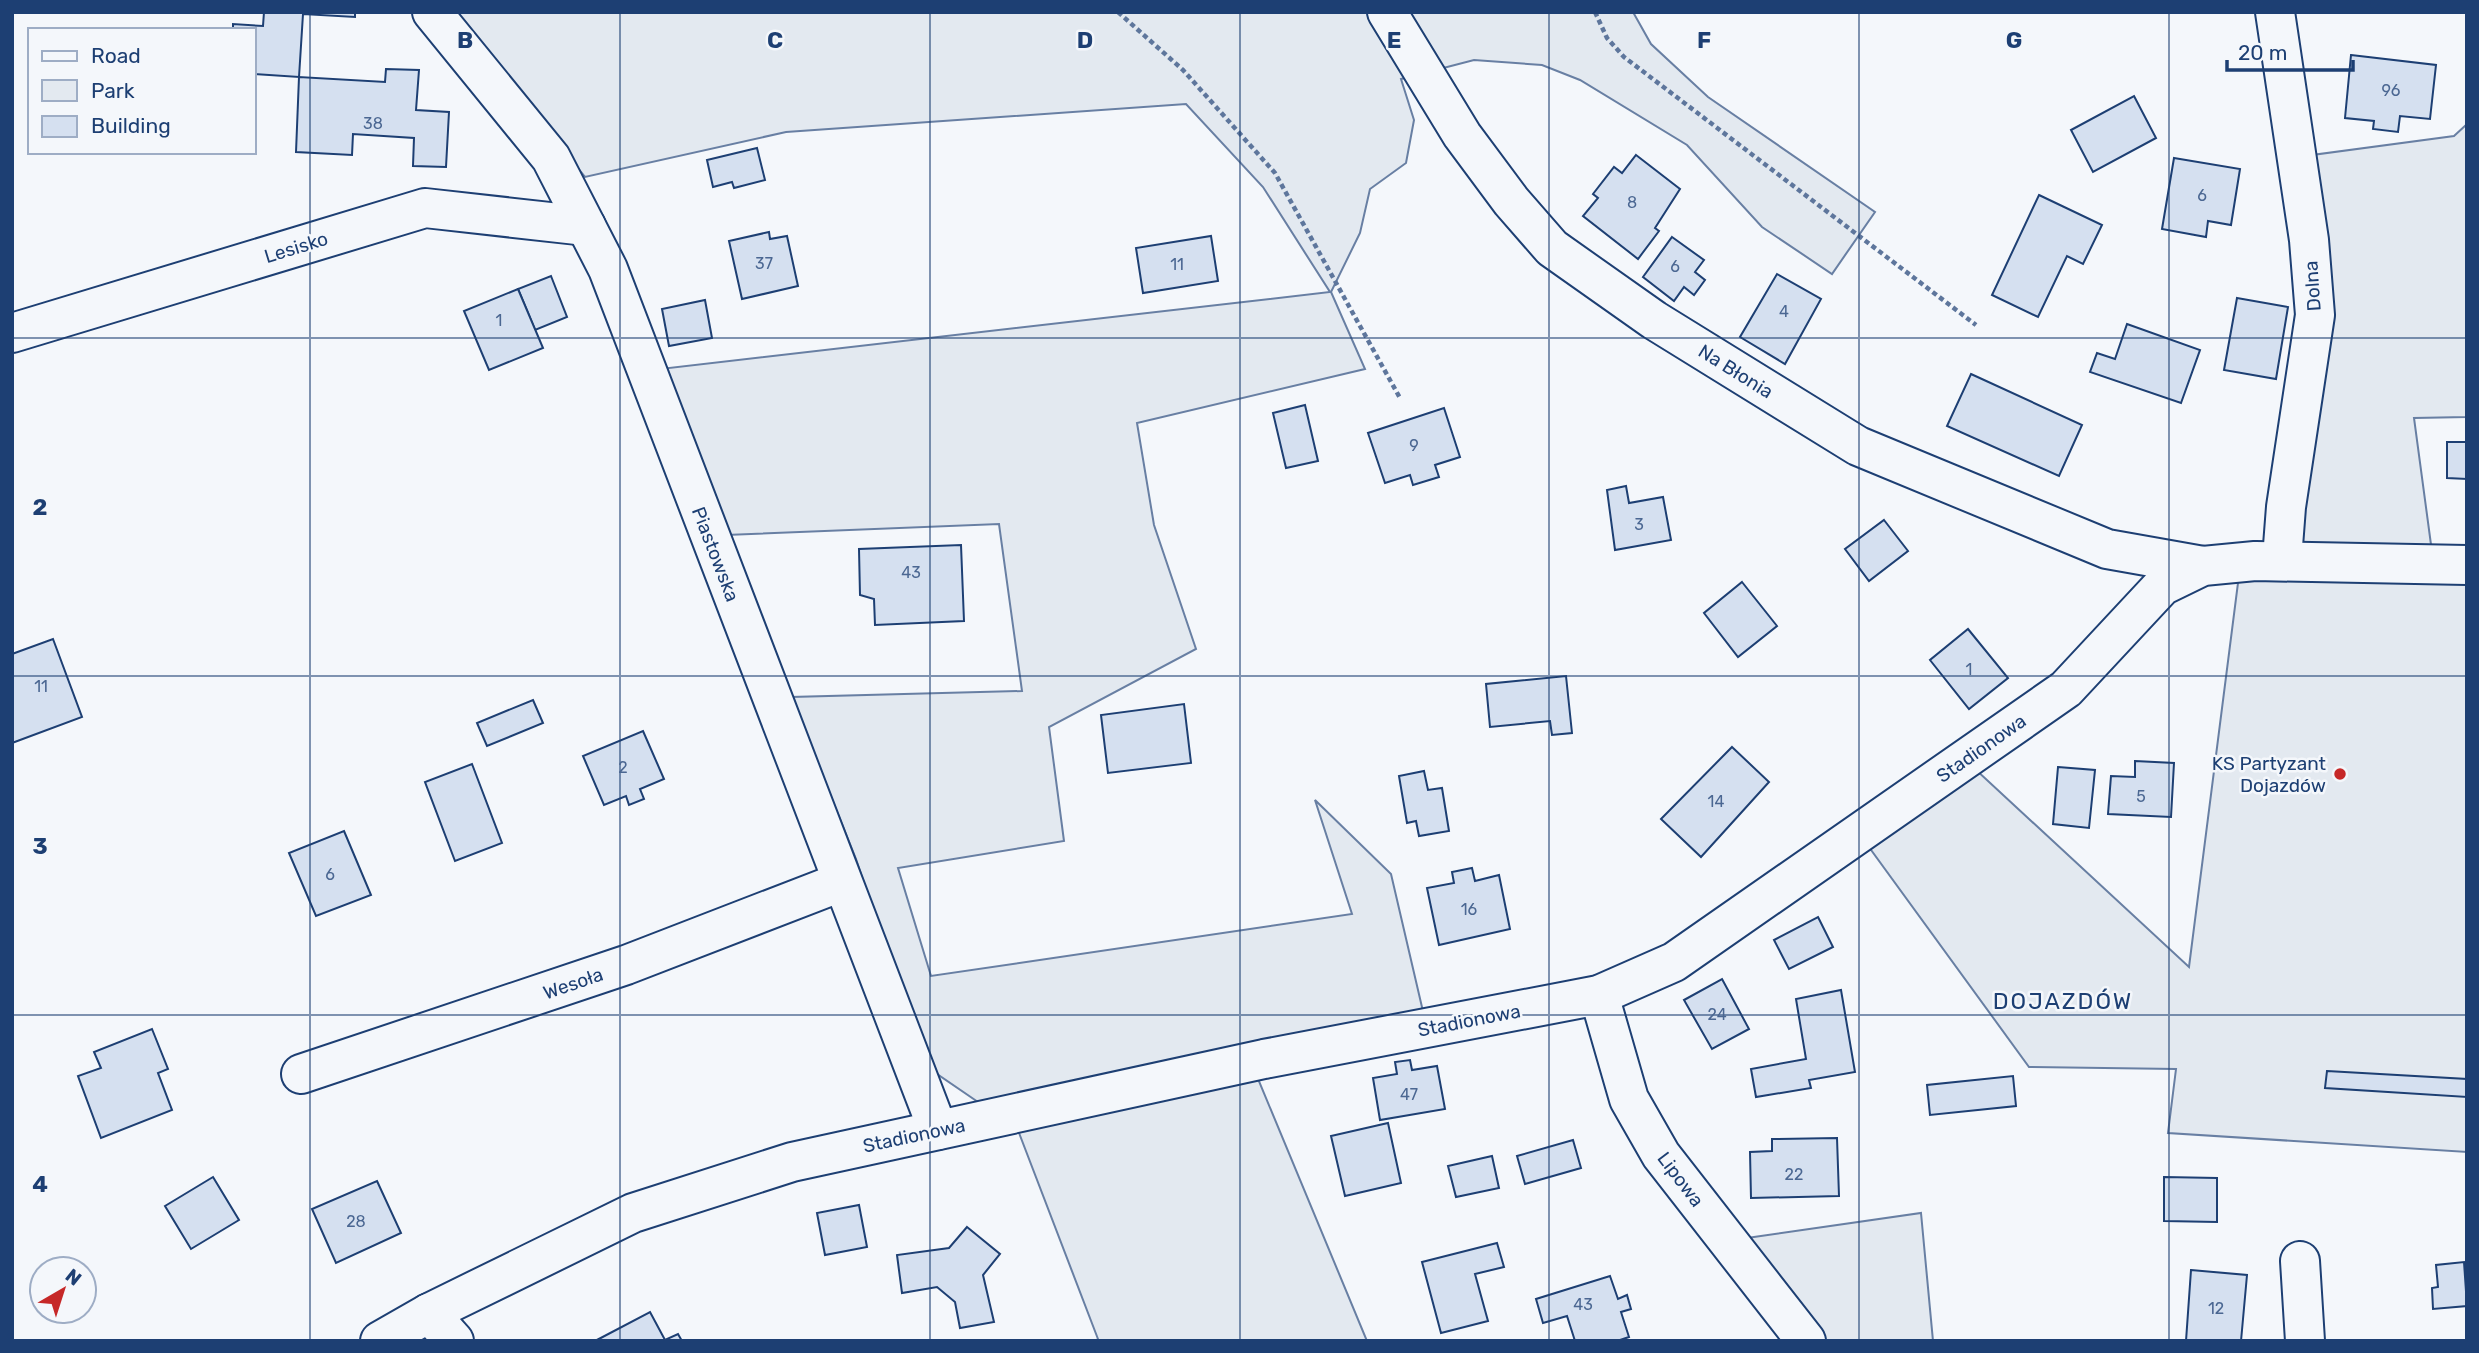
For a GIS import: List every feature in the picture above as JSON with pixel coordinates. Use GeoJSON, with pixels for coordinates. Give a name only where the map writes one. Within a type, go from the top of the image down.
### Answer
{"type":"FeatureCollection","features":[{"type":"Feature","properties":{"kind":"street","name":"Piastowska"},"geometry":{"type":"LineString","coordinates":[[432,12],[551,158],[608,269],[938,1130]]}},
{"type":"Feature","properties":{"kind":"street","name":"Na Błonia"},"geometry":{"type":"LineString","coordinates":[[1387,12],[1462,135],[1544,239],[1552,248],[1654,320],[1858,446],[2108,549],[2203,566]]}},
{"type":"Feature","properties":{"kind":"street","name":"Dolna"},"geometry":{"type":"LineString","coordinates":[[2275,12],[2309,240],[2315,315],[2286,507],[2282,559]]}},
{"type":"Feature","properties":{"kind":"street","name":"Lesisko"},"geometry":{"type":"LineString","coordinates":[[12,333],[425,208],[586,226]]}},
{"type":"Feature","properties":{"kind":"street","name":"Stadionowa"},"geometry":{"type":"LineString","coordinates":[[380,1341],[429,1313],[633,1213],[792,1162],[1264,1059],[1600,995],[1674,962],[2066,689],[2162,586],[2203,566],[2282,559],[2467,565]]}},
{"type":"Feature","properties":{"kind":"street","name":"Wesoła"},"geometry":{"type":"LineString","coordinates":[[301,1074],[626,965],[841,882]]}},
{"type":"Feature","properties":{"kind":"street","name":"Lipowa"},"geometry":{"type":"LineString","coordinates":[[1600,995],[1629,1099],[1661,1155],[1806,1341]]}},
{"type":"Feature","properties":{"kind":"street"},"geometry":{"type":"LineString","coordinates":[[2300,1261],[2305,1341]]}},
{"type":"Feature","properties":{"kind":"street"},"geometry":{"type":"LineString","coordinates":[[429,1313],[454,1341]]}},
{"type":"Feature","properties":{"kind":"path"},"geometry":{"type":"LineString","coordinates":[[1118,12],[1183,70],[1275,173],[1400,398]]}},
{"type":"Feature","properties":{"kind":"path"},"geometry":{"type":"LineString","coordinates":[[1595,12],[1608,38],[1624,57],[1976,325]]}},
{"type":"Feature","properties":{"kind":"green space"},"geometry":{"type":"Polygon","coordinates":[[[450,12],[1633,12],[1651,44],[1708,97],[1875,212],[1832,274],[1762,227],[1687,145],[1580,80],[1542,65],[1474,60],[1401,79],[1414,120],[1406,163],[1370,189],[1360,233],[1331,292],[1365,369],[1137,423],[1154,525],[1196,649],[1049,727],[1064,841],[898,868],[931,976],[1352,914],[1315,800],[1391,874],[1425,1020],[978,1102],[924,1065],[856,859],[791,697],[1022,691],[999,524],[726,535],[660,369],[1330,292],[1263,187],[1186,104],[786,132],[585,177],[450,12]]]}},
{"type":"Feature","properties":{"kind":"green space"},"geometry":{"type":"Polygon","coordinates":[[[2467,124],[2467,417],[2414,418],[2432,552],[2293,546],[2305,156],[2454,136],[2467,124]]]}},
{"type":"Feature","properties":{"kind":"green space","name":"KS Partyzant Dojazdów"},"geometry":{"type":"Polygon","coordinates":[[[2239,575],[2467,580],[2467,1152],[2168,1133],[2176,1069],[2029,1067],[1866,843],[1974,768],[2189,967],[2239,575]]]}},
{"type":"Feature","properties":{"kind":"green space"},"geometry":{"type":"Polygon","coordinates":[[[1251,1062],[1367,1341],[1095,1341],[1098,1339],[1016,1125],[1251,1062]]]}},
{"type":"Feature","properties":{"kind":"green space"},"geometry":{"type":"Polygon","coordinates":[[[1921,1213],[1933,1341],[1819,1341],[1740,1239],[1921,1213]]]}},
{"type":"Feature","properties":{"kind":"building"},"geometry":{"type":"Polygon","coordinates":[[[264,12],[355,12],[355,17],[303,14],[299,77],[256,74],[256,28],[233,28],[233,24],[263,26],[264,12]]]}},
{"type":"Feature","properties":{"kind":"building"},"geometry":{"type":"Polygon","coordinates":[[[2351,55],[2436,65],[2430,119],[2400,116],[2398,132],[2373,129],[2374,121],[2345,118],[2351,55]]]}},
{"type":"Feature","properties":{"kind":"building"},"geometry":{"type":"Polygon","coordinates":[[[386,69],[419,70],[416,110],[449,112],[446,167],[413,166],[414,138],[353,134],[352,155],[296,152],[299,77],[385,82],[386,69]]]}},
{"type":"Feature","properties":{"kind":"building"},"geometry":{"type":"Polygon","coordinates":[[[2134,96],[2156,138],[2093,172],[2071,130],[2134,96]]]}},
{"type":"Feature","properties":{"kind":"building"},"geometry":{"type":"Polygon","coordinates":[[[757,148],[765,180],[734,188],[732,182],[713,187],[707,160],[757,148]]]}},
{"type":"Feature","properties":{"kind":"building"},"geometry":{"type":"Polygon","coordinates":[[[1636,155],[1680,189],[1655,228],[1659,231],[1638,259],[1583,216],[1598,198],[1593,194],[1614,167],[1622,173],[1636,155]]]}},
{"type":"Feature","properties":{"kind":"building"},"geometry":{"type":"Polygon","coordinates":[[[2174,158],[2240,169],[2231,225],[2208,221],[2206,237],[2162,229],[2174,158]]]}},
{"type":"Feature","properties":{"kind":"building"},"geometry":{"type":"Polygon","coordinates":[[[2039,195],[2102,225],[2083,264],[2067,256],[2038,317],[1992,295],[2039,195]]]}},
{"type":"Feature","properties":{"kind":"building"},"geometry":{"type":"Polygon","coordinates":[[[769,232],[770,239],[787,236],[798,286],[742,299],[729,241],[769,232]]]}},
{"type":"Feature","properties":{"kind":"building"},"geometry":{"type":"Polygon","coordinates":[[[1211,236],[1218,281],[1143,293],[1136,248],[1211,236]]]}},
{"type":"Feature","properties":{"kind":"building"},"geometry":{"type":"Polygon","coordinates":[[[1672,237],[1704,260],[1695,272],[1705,280],[1694,295],[1684,287],[1674,301],[1643,277],[1672,237]]]}},
{"type":"Feature","properties":{"kind":"building"},"geometry":{"type":"Polygon","coordinates":[[[1777,274],[1821,299],[1785,364],[1740,337],[1777,274]]]}},
{"type":"Feature","properties":{"kind":"building"},"geometry":{"type":"Polygon","coordinates":[[[551,276],[567,317],[535,330],[518,289],[551,276]]]}},
{"type":"Feature","properties":{"kind":"building"},"geometry":{"type":"Polygon","coordinates":[[[518,289],[543,348],[489,370],[464,311],[518,289]]]}},
{"type":"Feature","properties":{"kind":"building"},"geometry":{"type":"Polygon","coordinates":[[[2237,298],[2288,307],[2276,379],[2224,370],[2237,298]]]}},
{"type":"Feature","properties":{"kind":"building"},"geometry":{"type":"Polygon","coordinates":[[[705,300],[712,338],[669,346],[662,309],[705,300]]]}},
{"type":"Feature","properties":{"kind":"building"},"geometry":{"type":"Polygon","coordinates":[[[2127,324],[2200,350],[2181,403],[2090,372],[2097,353],[2115,359],[2127,324]]]}},
{"type":"Feature","properties":{"kind":"building"},"geometry":{"type":"Polygon","coordinates":[[[1971,374],[2082,425],[2059,476],[1947,426],[1971,374]]]}},
{"type":"Feature","properties":{"kind":"building"},"geometry":{"type":"Polygon","coordinates":[[[1305,405],[1318,461],[1286,468],[1273,413],[1305,405]]]}},
{"type":"Feature","properties":{"kind":"building"},"geometry":{"type":"Polygon","coordinates":[[[1444,408],[1460,457],[1435,465],[1439,477],[1413,485],[1410,475],[1385,483],[1368,433],[1444,408]]]}},
{"type":"Feature","properties":{"kind":"building"},"geometry":{"type":"Polygon","coordinates":[[[2447,442],[2467,442],[2467,479],[2447,478],[2447,442]]]}},
{"type":"Feature","properties":{"kind":"building"},"geometry":{"type":"Polygon","coordinates":[[[1626,486],[1629,503],[1663,497],[1671,540],[1615,550],[1607,490],[1626,486]]]}},
{"type":"Feature","properties":{"kind":"building"},"geometry":{"type":"Polygon","coordinates":[[[1884,520],[1908,551],[1869,581],[1845,549],[1884,520]]]}},
{"type":"Feature","properties":{"kind":"building"},"geometry":{"type":"Polygon","coordinates":[[[961,545],[964,621],[875,625],[874,599],[860,595],[859,549],[961,545]]]}},
{"type":"Feature","properties":{"kind":"building"},"geometry":{"type":"Polygon","coordinates":[[[1742,582],[1777,626],[1738,657],[1704,613],[1742,582]]]}},
{"type":"Feature","properties":{"kind":"building"},"geometry":{"type":"Polygon","coordinates":[[[1968,629],[2008,678],[1969,709],[1930,660],[1968,629]]]}},
{"type":"Feature","properties":{"kind":"building"},"geometry":{"type":"Polygon","coordinates":[[[53,639],[82,717],[12,743],[12,654],[53,639]]]}},
{"type":"Feature","properties":{"kind":"building"},"geometry":{"type":"Polygon","coordinates":[[[1566,676],[1572,733],[1552,735],[1550,721],[1490,727],[1486,684],[1566,676]]]}},
{"type":"Feature","properties":{"kind":"building"},"geometry":{"type":"Polygon","coordinates":[[[533,700],[543,723],[487,746],[477,723],[533,700]]]}},
{"type":"Feature","properties":{"kind":"building"},"geometry":{"type":"Polygon","coordinates":[[[1184,704],[1191,763],[1108,773],[1101,715],[1184,704]]]}},
{"type":"Feature","properties":{"kind":"building"},"geometry":{"type":"Polygon","coordinates":[[[643,731],[664,779],[640,789],[644,799],[629,805],[626,796],[604,805],[583,756],[643,731]]]}},
{"type":"Feature","properties":{"kind":"building"},"geometry":{"type":"Polygon","coordinates":[[[1732,747],[1769,782],[1701,857],[1661,819],[1732,747]]]}},
{"type":"Feature","properties":{"kind":"building"},"geometry":{"type":"Polygon","coordinates":[[[2135,761],[2174,763],[2171,817],[2108,814],[2111,776],[2135,777],[2135,761]]]}},
{"type":"Feature","properties":{"kind":"building"},"geometry":{"type":"Polygon","coordinates":[[[472,764],[502,843],[455,861],[425,782],[472,764]]]}},
{"type":"Feature","properties":{"kind":"building"},"geometry":{"type":"Polygon","coordinates":[[[2058,767],[2095,770],[2089,828],[2053,824],[2058,767]]]}},
{"type":"Feature","properties":{"kind":"building"},"geometry":{"type":"Polygon","coordinates":[[[1424,771],[1428,790],[1442,788],[1449,831],[1419,836],[1416,821],[1407,823],[1399,776],[1424,771]]]}},
{"type":"Feature","properties":{"kind":"building"},"geometry":{"type":"Polygon","coordinates":[[[344,831],[371,895],[316,916],[289,853],[344,831]]]}},
{"type":"Feature","properties":{"kind":"building"},"geometry":{"type":"Polygon","coordinates":[[[1472,868],[1475,881],[1499,875],[1510,929],[1439,945],[1427,888],[1454,883],[1452,872],[1472,868]]]}},
{"type":"Feature","properties":{"kind":"building"},"geometry":{"type":"Polygon","coordinates":[[[1818,917],[1833,947],[1789,969],[1774,940],[1818,917]]]}},
{"type":"Feature","properties":{"kind":"building"},"geometry":{"type":"Polygon","coordinates":[[[1722,979],[1749,1029],[1712,1049],[1684,1000],[1722,979]]]}},
{"type":"Feature","properties":{"kind":"building"},"geometry":{"type":"Polygon","coordinates":[[[1841,990],[1855,1072],[1809,1080],[1811,1088],[1756,1097],[1751,1069],[1806,1059],[1796,999],[1841,990]]]}},
{"type":"Feature","properties":{"kind":"building"},"geometry":{"type":"Polygon","coordinates":[[[152,1029],[168,1069],[158,1073],[172,1110],[101,1138],[78,1076],[101,1068],[94,1052],[152,1029]]]}},
{"type":"Feature","properties":{"kind":"building"},"geometry":{"type":"Polygon","coordinates":[[[1410,1060],[1412,1070],[1437,1066],[1445,1109],[1380,1120],[1373,1078],[1397,1074],[1395,1062],[1410,1060]]]}},
{"type":"Feature","properties":{"kind":"building"},"geometry":{"type":"Polygon","coordinates":[[[2327,1071],[2467,1079],[2467,1097],[2325,1088],[2327,1071]]]}},
{"type":"Feature","properties":{"kind":"building"},"geometry":{"type":"Polygon","coordinates":[[[2013,1076],[2016,1106],[1930,1115],[1927,1085],[2013,1076]]]}},
{"type":"Feature","properties":{"kind":"building"},"geometry":{"type":"Polygon","coordinates":[[[1388,1123],[1401,1183],[1345,1196],[1331,1136],[1388,1123]]]}},
{"type":"Feature","properties":{"kind":"building"},"geometry":{"type":"Polygon","coordinates":[[[1837,1138],[1839,1196],[1751,1198],[1750,1152],[1772,1151],[1772,1139],[1837,1138]]]}},
{"type":"Feature","properties":{"kind":"building"},"geometry":{"type":"Polygon","coordinates":[[[1573,1140],[1581,1168],[1525,1184],[1517,1156],[1573,1140]]]}},
{"type":"Feature","properties":{"kind":"building"},"geometry":{"type":"Polygon","coordinates":[[[1492,1156],[1499,1188],[1456,1197],[1448,1166],[1492,1156]]]}},
{"type":"Feature","properties":{"kind":"building"},"geometry":{"type":"Polygon","coordinates":[[[213,1177],[239,1220],[191,1249],[165,1206],[213,1177]]]}},
{"type":"Feature","properties":{"kind":"building"},"geometry":{"type":"Polygon","coordinates":[[[2164,1177],[2217,1178],[2217,1222],[2164,1221],[2164,1177]]]}},
{"type":"Feature","properties":{"kind":"building"},"geometry":{"type":"Polygon","coordinates":[[[377,1181],[401,1233],[336,1263],[312,1209],[377,1181]]]}},
{"type":"Feature","properties":{"kind":"building"},"geometry":{"type":"Polygon","coordinates":[[[859,1205],[867,1247],[825,1255],[817,1213],[859,1205]]]}},
{"type":"Feature","properties":{"kind":"building"},"geometry":{"type":"Polygon","coordinates":[[[967,1227],[1000,1254],[983,1275],[994,1322],[960,1328],[955,1302],[937,1287],[902,1293],[897,1255],[949,1248],[967,1227]]]}},
{"type":"Feature","properties":{"kind":"building"},"geometry":{"type":"Polygon","coordinates":[[[1497,1243],[1504,1267],[1475,1274],[1488,1321],[1441,1333],[1422,1262],[1497,1243]]]}},
{"type":"Feature","properties":{"kind":"building"},"geometry":{"type":"Polygon","coordinates":[[[2464,1262],[2467,1306],[2433,1309],[2432,1288],[2438,1287],[2436,1265],[2464,1262]]]}},
{"type":"Feature","properties":{"kind":"building"},"geometry":{"type":"Polygon","coordinates":[[[2191,1270],[2247,1275],[2241,1341],[2186,1341],[2191,1270]]]}},
{"type":"Feature","properties":{"kind":"building"},"geometry":{"type":"Polygon","coordinates":[[[1610,1276],[1618,1299],[1627,1295],[1631,1309],[1621,1312],[1629,1337],[1617,1341],[1575,1341],[1567,1316],[1543,1323],[1536,1299],[1610,1276]]]}},
{"type":"Feature","properties":{"kind":"building"},"geometry":{"type":"Polygon","coordinates":[[[650,1312],[665,1340],[678,1334],[682,1341],[595,1341],[650,1312]]]}},
{"type":"Feature","properties":{"kind":"place","name":"KS Partyzant Dojazdów"},"geometry":{"type":"Point","coordinates":[2340,774]}},
{"type":"Feature","properties":{"kind":"district","name":"DOJAZDÓW"},"geometry":{"type":"Point","coordinates":[2063,1001]}}]}
